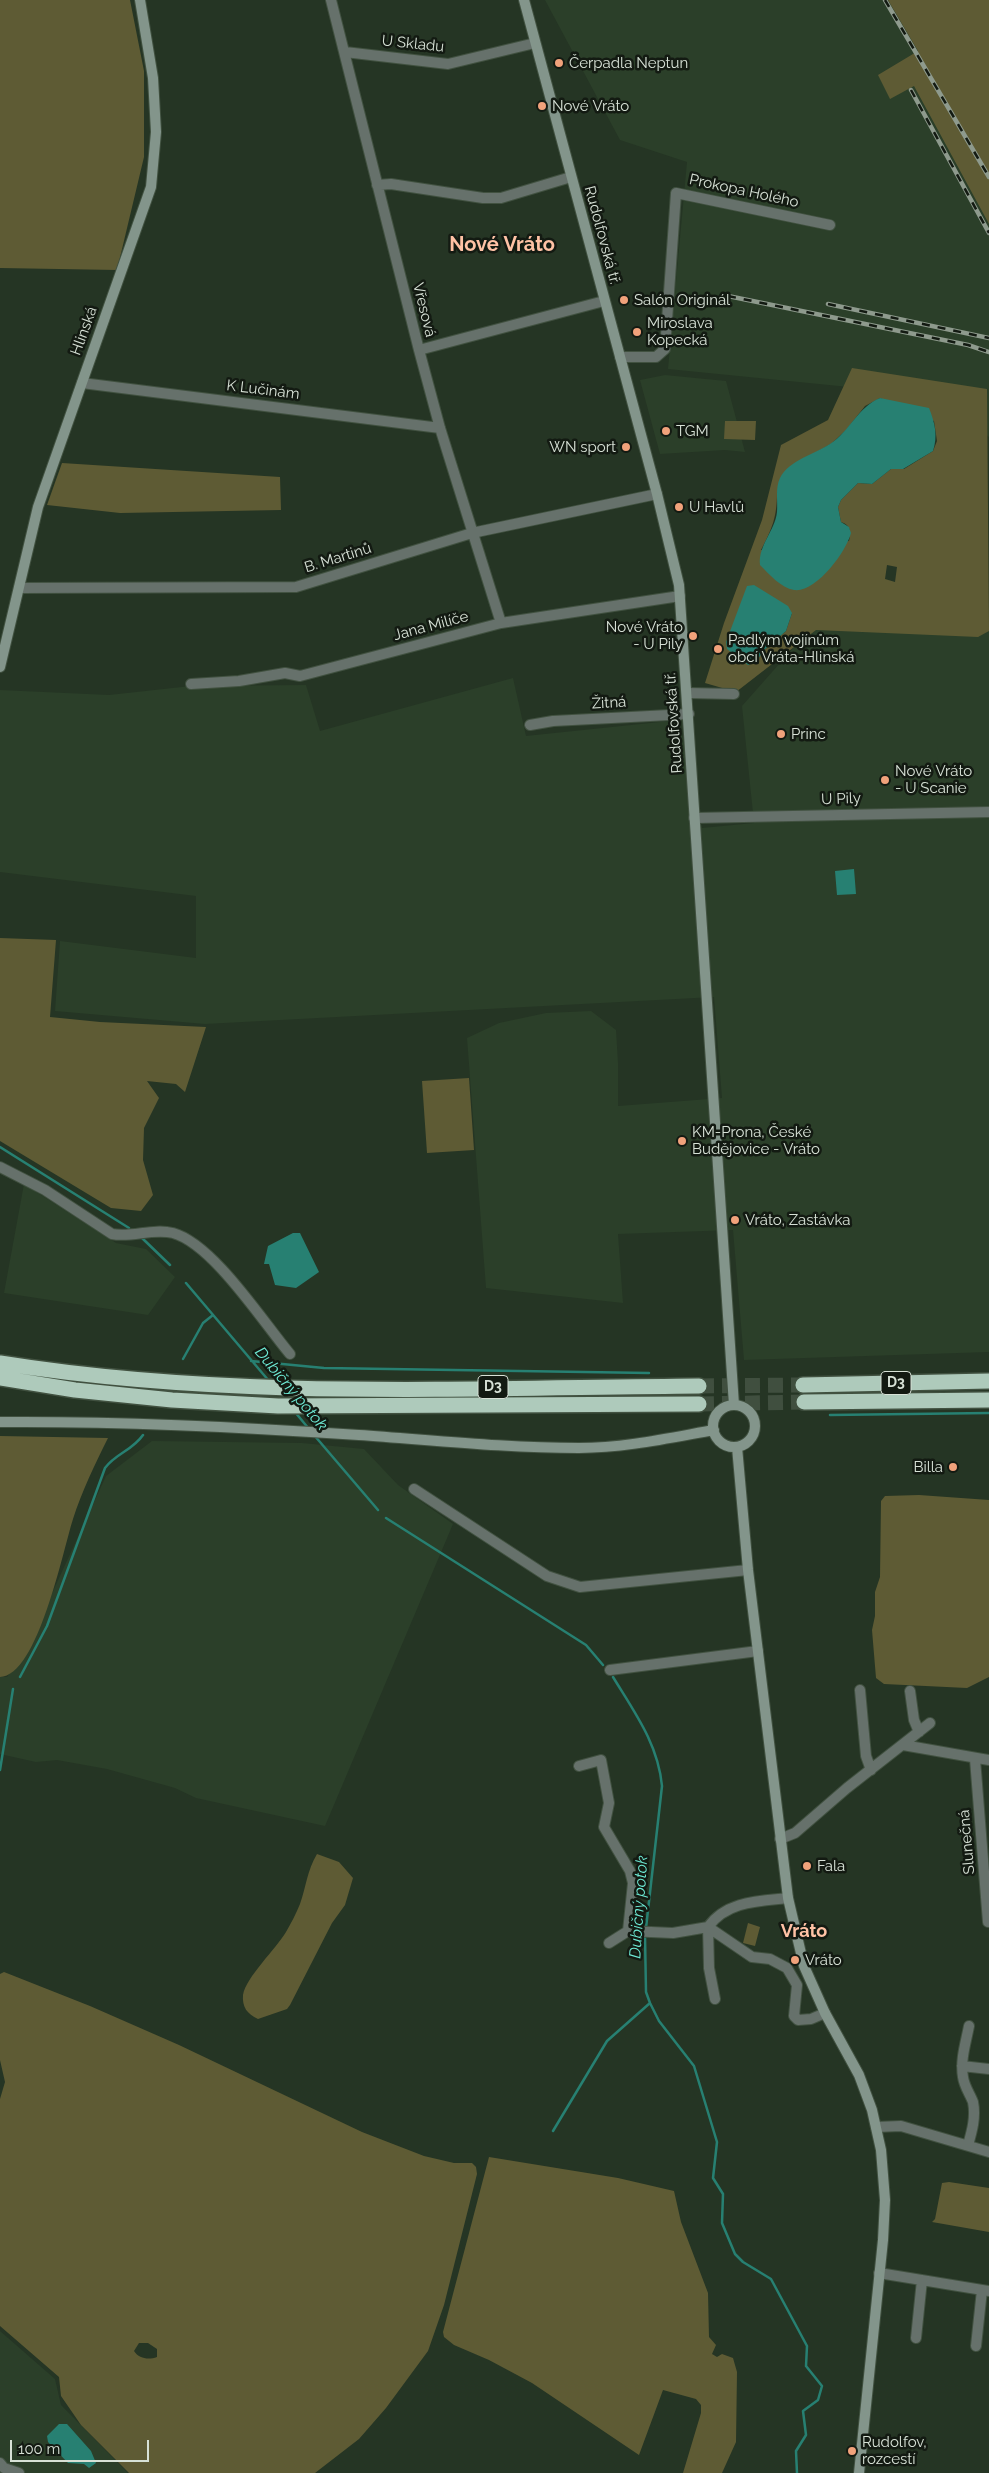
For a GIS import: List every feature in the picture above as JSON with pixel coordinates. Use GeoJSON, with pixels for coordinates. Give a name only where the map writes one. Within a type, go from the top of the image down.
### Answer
{"type":"FeatureCollection","features":[{"type":"Feature","properties":{"kind":"highway","name":"D3"},"geometry":{"type":"LineString","coordinates":[[0,1363],[78,1376],[263,1388],[699,1386]]}},
{"type":"Feature","properties":{"kind":"highway","name":"D3"},"geometry":{"type":"LineString","coordinates":[[0,1378],[84,1391],[172,1400],[278,1406],[699,1404]]}},
{"type":"Feature","properties":{"kind":"highway","name":"D3"},"geometry":{"type":"LineString","coordinates":[[803,1385],[989,1381]]}},
{"type":"Feature","properties":{"kind":"highway","name":"D3"},"geometry":{"type":"LineString","coordinates":[[804,1402],[989,1400]]}},
{"type":"Feature","properties":{"kind":"main road","name":"Hlinská"},"geometry":{"type":"LineString","coordinates":[[0,668],[38,507],[151,187],[156,132],[153,78],[140,0]]}},
{"type":"Feature","properties":{"kind":"main road","name":"Rudolfovská tř."},"geometry":{"type":"LineString","coordinates":[[524,0],[673,553],[680,596],[734,1405]]}},
{"type":"Feature","properties":{"kind":"main road"},"geometry":{"type":"LineString","coordinates":[[734,1405],[747,1409],[755,1421],[754,1435],[744,1445],[731,1447],[720,1441],[714,1430],[716,1416],[720,1410],[734,1405]]}},
{"type":"Feature","properties":{"kind":"main road"},"geometry":{"type":"LineString","coordinates":[[0,1422],[92,1423],[326,1433],[465,1444],[580,1448],[626,1444],[714,1430]]}},
{"type":"Feature","properties":{"kind":"main road"},"geometry":{"type":"LineString","coordinates":[[737,1447],[748,1570],[788,1898],[804,1966],[825,2013],[859,2075],[876,2127],[885,2200],[859,2473]]}},
{"type":"Feature","properties":{"kind":"street","name":"Vřesová"},"geometry":{"type":"LineString","coordinates":[[331,0],[440,428],[502,623]]}},
{"type":"Feature","properties":{"kind":"street","name":"U Skladu"},"geometry":{"type":"LineString","coordinates":[[344,52],[448,64],[535,43]]}},
{"type":"Feature","properties":{"kind":"street","name":"Rudolfovská tř."},"geometry":{"type":"LineString","coordinates":[[377,185],[391,184],[483,198],[501,198],[571,177]]}},
{"type":"Feature","properties":{"kind":"street","name":"Prokopa Holého"},"geometry":{"type":"LineString","coordinates":[[620,357],[651,358],[660,355],[665,349],[676,193],[830,225]]}},
{"type":"Feature","properties":{"kind":"street"},"geometry":{"type":"LineString","coordinates":[[419,350],[604,301]]}},
{"type":"Feature","properties":{"kind":"street","name":"K Lučinám"},"geometry":{"type":"LineString","coordinates":[[82,383],[440,428]]}},
{"type":"Feature","properties":{"kind":"street","name":"B. Martinů"},"geometry":{"type":"LineString","coordinates":[[19,588],[296,586],[472,533],[657,494]]}},
{"type":"Feature","properties":{"kind":"street","name":"Jana Milíče"},"geometry":{"type":"LineString","coordinates":[[191,684],[239,681],[285,673],[300,676],[502,623],[680,596]]}},
{"type":"Feature","properties":{"kind":"street"},"geometry":{"type":"LineString","coordinates":[[688,694],[734,694]]}},
{"type":"Feature","properties":{"kind":"street","name":"Žitná"},"geometry":{"type":"LineString","coordinates":[[530,724],[553,721],[689,714]]}},
{"type":"Feature","properties":{"kind":"street","name":"U Pily"},"geometry":{"type":"LineString","coordinates":[[694,818],[989,812]]}},
{"type":"Feature","properties":{"kind":"street"},"geometry":{"type":"LineString","coordinates":[[0,1167],[45,1190],[112,1234],[122,1236],[147,1231],[173,1233],[193,1243],[226,1274],[290,1354]]}},
{"type":"Feature","properties":{"kind":"street"},"geometry":{"type":"LineString","coordinates":[[414,1489],[547,1576],[580,1587],[748,1570]]}},
{"type":"Feature","properties":{"kind":"street"},"geometry":{"type":"LineString","coordinates":[[610,1670],[758,1651]]}},
{"type":"Feature","properties":{"kind":"street"},"geometry":{"type":"LineString","coordinates":[[860,1690],[866,1756],[871,1770]]}},
{"type":"Feature","properties":{"kind":"street"},"geometry":{"type":"LineString","coordinates":[[910,1691],[918,1729]]}},
{"type":"Feature","properties":{"kind":"street"},"geometry":{"type":"LineString","coordinates":[[780,1839],[796,1833],[903,1745],[918,1729],[930,1723]]}},
{"type":"Feature","properties":{"kind":"street"},"geometry":{"type":"LineString","coordinates":[[903,1745],[989,1760]]}},
{"type":"Feature","properties":{"kind":"street","name":"Slunečná"},"geometry":{"type":"LineString","coordinates":[[975,1759],[988,1922]]}},
{"type":"Feature","properties":{"kind":"street"},"geometry":{"type":"LineString","coordinates":[[579,1766],[601,1760],[609,1803],[604,1827],[630,1871],[634,1883],[628,1931]]}},
{"type":"Feature","properties":{"kind":"street"},"geometry":{"type":"LineString","coordinates":[[715,1999],[709,1968],[708,1927],[715,1916],[728,1908],[788,1898]]}},
{"type":"Feature","properties":{"kind":"street"},"geometry":{"type":"LineString","coordinates":[[610,1943],[628,1931],[640,1930],[673,1933],[708,1927],[752,1957],[770,1959],[788,1968],[797,1984],[794,2016],[798,2020],[825,2013]]}},
{"type":"Feature","properties":{"kind":"street"},"geometry":{"type":"LineString","coordinates":[[968,2145],[972,2130],[972,2102],[963,2078],[962,2066],[969,2026]]}},
{"type":"Feature","properties":{"kind":"street"},"geometry":{"type":"LineString","coordinates":[[962,2066],[989,2069]]}},
{"type":"Feature","properties":{"kind":"street"},"geometry":{"type":"LineString","coordinates":[[876,2127],[901,2126],[989,2152]]}},
{"type":"Feature","properties":{"kind":"street"},"geometry":{"type":"LineString","coordinates":[[879,2274],[986,2290],[976,2346]]}},
{"type":"Feature","properties":{"kind":"street"},"geometry":{"type":"LineString","coordinates":[[916,2338],[922,2280]]}},
{"type":"Feature","properties":{"kind":"street"},"geometry":{"type":"LineString","coordinates":[[0,2463],[4,2468],[19,2473]]}},
{"type":"Feature","properties":{"kind":"shaded area"},"geometry":{"type":"Polygon","coordinates":[[[0,0],[130,0],[144,71],[144,157],[117,270],[0,268],[0,0]]]}},
{"type":"Feature","properties":{"kind":"shaded area"},"geometry":{"type":"Polygon","coordinates":[[[545,0],[989,0],[989,437],[976,426],[849,387],[668,369],[687,162],[620,140],[545,0]]]}},
{"type":"Feature","properties":{"kind":"shaded area"},"geometry":{"type":"Polygon","coordinates":[[[888,0],[989,0],[989,224],[914,86],[890,99],[878,75],[918,51],[888,0]]]}},
{"type":"Feature","properties":{"kind":"shaded area"},"geometry":{"type":"Polygon","coordinates":[[[852,368],[987,389],[989,631],[978,637],[816,630],[736,692],[705,683],[724,623],[762,520],[781,445],[828,420],[852,368]],[[880,398],[865,406],[846,430],[831,444],[813,454],[777,493],[773,523],[761,550],[849,541],[849,529],[847,525],[841,522],[838,507],[841,500],[858,483],[872,484],[891,469],[904,469],[933,451],[937,441],[934,421],[880,398]],[[887,565],[885,579],[895,582],[897,567],[887,565]],[[792,613],[747,665],[755,662],[764,650],[786,631],[792,613]]]}},
{"type":"Feature","properties":{"kind":"shaded area"},"geometry":{"type":"Polygon","coordinates":[[[665,375],[726,381],[745,452],[725,450],[660,454],[640,380],[665,375]]]}},
{"type":"Feature","properties":{"kind":"shaded area"},"geometry":{"type":"Polygon","coordinates":[[[725,421],[756,421],[755,440],[724,439],[725,421]]]}},
{"type":"Feature","properties":{"kind":"shaded area"},"geometry":{"type":"Polygon","coordinates":[[[62,463],[280,477],[281,510],[120,513],[47,505],[62,463]]]}},
{"type":"Feature","properties":{"kind":"shaded area"},"geometry":{"type":"Polygon","coordinates":[[[989,608],[989,1352],[744,1360],[733,1230],[618,1234],[623,1303],[486,1288],[467,1038],[499,1023],[546,1013],[591,1011],[616,1030],[618,1106],[722,1098],[714,997],[205,1024],[55,1011],[60,941],[196,958],[196,896],[0,872],[0,690],[109,695],[191,686],[306,685],[320,731],[513,678],[526,736],[679,720],[702,828],[754,823],[742,706],[818,620],[989,608]]]}},
{"type":"Feature","properties":{"kind":"shaded area"},"geometry":{"type":"Polygon","coordinates":[[[0,938],[56,940],[50,1017],[100,1022],[206,1027],[185,1092],[176,1084],[147,1081],[159,1098],[144,1128],[143,1160],[153,1195],[141,1211],[111,1208],[0,1141],[0,938]]]}},
{"type":"Feature","properties":{"kind":"shaded area"},"geometry":{"type":"Polygon","coordinates":[[[469,1078],[474,1150],[427,1153],[422,1081],[469,1078]]]}},
{"type":"Feature","properties":{"kind":"shaded area"},"geometry":{"type":"Polygon","coordinates":[[[24,1184],[116,1243],[146,1249],[175,1277],[148,1315],[4,1293],[24,1184]]]}},
{"type":"Feature","properties":{"kind":"shaded area"},"geometry":{"type":"Polygon","coordinates":[[[0,1436],[108,1438],[89,1478],[73,1519],[56,1582],[37,1635],[26,1656],[14,1671],[0,1677],[0,1436]]]}},
{"type":"Feature","properties":{"kind":"shaded area"},"geometry":{"type":"Polygon","coordinates":[[[152,1441],[302,1443],[364,1449],[398,1485],[453,1524],[325,1826],[196,1798],[175,1788],[107,1769],[57,1760],[36,1762],[0,1754],[0,1677],[7,1677],[39,1629],[48,1602],[106,1476],[152,1441]]]}},
{"type":"Feature","properties":{"kind":"shaded area"},"geometry":{"type":"Polygon","coordinates":[[[919,1495],[989,1500],[989,1677],[967,1688],[884,1684],[876,1678],[872,1630],[875,1616],[875,1592],[880,1577],[881,1501],[885,1496],[919,1495]]]}},
{"type":"Feature","properties":{"kind":"shaded area"},"geometry":{"type":"Polygon","coordinates":[[[317,1854],[339,1862],[353,1878],[345,1905],[332,1923],[287,2009],[258,2019],[251,2015],[244,2007],[243,1995],[245,1988],[292,1922],[317,1854]]]}},
{"type":"Feature","properties":{"kind":"shaded area"},"geometry":{"type":"Polygon","coordinates":[[[748,1923],[760,1927],[755,1946],[743,1943],[748,1923]]]}},
{"type":"Feature","properties":{"kind":"shaded area"},"geometry":{"type":"Polygon","coordinates":[[[4,1972],[90,2006],[179,2045],[362,2132],[424,2156],[454,2163],[472,2163],[476,2167],[477,2174],[444,2305],[428,2351],[386,2408],[359,2439],[315,2473],[129,2473],[81,2425],[61,2396],[59,2377],[0,2326],[0,2099],[5,2082],[0,2060],[0,1974],[4,1972]],[[139,2343],[134,2351],[144,2358],[157,2357],[157,2349],[148,2343],[139,2343]]]}},
{"type":"Feature","properties":{"kind":"shaded area"},"geometry":{"type":"Polygon","coordinates":[[[489,2157],[618,2178],[674,2191],[681,2222],[708,2293],[709,2337],[716,2345],[712,2354],[717,2357],[722,2354],[733,2358],[737,2372],[736,2442],[722,2473],[683,2473],[701,2413],[701,2405],[696,2399],[663,2390],[639,2455],[532,2383],[489,2360],[454,2345],[444,2337],[443,2332],[489,2157]]]}},
{"type":"Feature","properties":{"kind":"shaded area"},"geometry":{"type":"Polygon","coordinates":[[[949,2182],[989,2188],[989,2232],[932,2222],[935,2219],[942,2183],[949,2182]]]}},
{"type":"Feature","properties":{"kind":"shaded area"},"geometry":{"type":"Polygon","coordinates":[[[0,2331],[55,2379],[61,2405],[128,2473],[15,2473],[0,2457],[0,2331]]]}},
{"type":"Feature","properties":{"kind":"water"},"geometry":{"type":"Polygon","coordinates":[[[880,398],[929,408],[935,430],[933,451],[903,469],[891,469],[872,484],[858,483],[841,500],[838,507],[841,522],[849,527],[851,533],[837,560],[829,570],[811,585],[803,589],[794,590],[784,587],[760,565],[764,544],[776,519],[780,478],[790,466],[837,439],[866,407],[880,398]]]}},
{"type":"Feature","properties":{"kind":"water"},"geometry":{"type":"Polygon","coordinates":[[[754,585],[788,606],[792,613],[786,631],[764,650],[756,662],[748,665],[727,649],[726,642],[747,586],[754,585]]]}},
{"type":"Feature","properties":{"kind":"water"},"geometry":{"type":"Polygon","coordinates":[[[854,869],[856,894],[837,895],[835,871],[854,869]]]}},
{"type":"Feature","properties":{"kind":"water"},"geometry":{"type":"Polygon","coordinates":[[[293,1233],[300,1233],[319,1272],[296,1288],[275,1285],[269,1264],[264,1264],[268,1246],[293,1233]]]}},
{"type":"Feature","properties":{"kind":"water"},"geometry":{"type":"Polygon","coordinates":[[[59,2424],[67,2424],[91,2451],[96,2463],[89,2468],[84,2464],[68,2463],[48,2442],[47,2436],[59,2424]]]}},
{"type":"Feature","properties":{"kind":"waterway","name":"Dubičný potok"},"geometry":{"type":"LineString","coordinates":[[0,1147],[129,1228]]}},
{"type":"Feature","properties":{"kind":"waterway","name":"Dubičný potok"},"geometry":{"type":"LineString","coordinates":[[142,1238],[170,1265]]}},
{"type":"Feature","properties":{"kind":"waterway","name":"Dubičný potok"},"geometry":{"type":"LineString","coordinates":[[186,1283],[269,1381]]}},
{"type":"Feature","properties":{"kind":"waterway"},"geometry":{"type":"LineString","coordinates":[[183,1359],[203,1323],[213,1315]]}},
{"type":"Feature","properties":{"kind":"waterway"},"geometry":{"type":"LineString","coordinates":[[251,1361],[324,1368],[649,1373]]}},
{"type":"Feature","properties":{"kind":"waterway","name":"Dubičný potok"},"geometry":{"type":"LineString","coordinates":[[295,1412],[309,1429]]}},
{"type":"Feature","properties":{"kind":"waterway"},"geometry":{"type":"LineString","coordinates":[[830,1415],[989,1413]]}},
{"type":"Feature","properties":{"kind":"waterway"},"geometry":{"type":"LineString","coordinates":[[20,1677],[47,1626],[105,1468],[134,1445],[143,1435]]}},
{"type":"Feature","properties":{"kind":"waterway","name":"Dubičný potok"},"geometry":{"type":"LineString","coordinates":[[314,1435],[378,1510]]}},
{"type":"Feature","properties":{"kind":"waterway","name":"Dubičný potok"},"geometry":{"type":"LineString","coordinates":[[386,1518],[586,1645],[603,1665]]}},
{"type":"Feature","properties":{"kind":"waterway","name":"Dubičný potok"},"geometry":{"type":"LineString","coordinates":[[613,1677],[651,1743],[660,1771],[662,1786],[646,1928]]}},
{"type":"Feature","properties":{"kind":"waterway"},"geometry":{"type":"LineString","coordinates":[[0,1770],[13,1689]]}},
{"type":"Feature","properties":{"kind":"waterway","name":"Dubičný potok"},"geometry":{"type":"LineString","coordinates":[[645,1936],[646,1992],[659,2021],[694,2066],[717,2142],[713,2178],[723,2194],[722,2223],[735,2254],[743,2262],[771,2279],[807,2346],[806,2366],[822,2386],[818,2400],[803,2411],[806,2435],[796,2451],[797,2473]]}},
{"type":"Feature","properties":{"kind":"waterway"},"geometry":{"type":"LineString","coordinates":[[553,2131],[607,2041],[650,2003]]}},
{"type":"Feature","properties":{"kind":"tunnel"},"geometry":{"type":"LineString","coordinates":[[699,1386],[803,1385]]}},
{"type":"Feature","properties":{"kind":"tunnel"},"geometry":{"type":"LineString","coordinates":[[699,1404],[804,1402]]}},
{"type":"Feature","properties":{"kind":"railway"},"geometry":{"type":"LineString","coordinates":[[885,0],[989,177]]}},
{"type":"Feature","properties":{"kind":"railway"},"geometry":{"type":"LineString","coordinates":[[911,90],[989,233]]}},
{"type":"Feature","properties":{"kind":"railway"},"geometry":{"type":"LineString","coordinates":[[728,296],[968,345],[989,352]]}},
{"type":"Feature","properties":{"kind":"railway"},"geometry":{"type":"LineString","coordinates":[[828,304],[989,338]]}},
{"type":"Feature","properties":{"kind":"place","name":"Čerpadla Neptun"},"geometry":{"type":"Point","coordinates":[559,63]}},
{"type":"Feature","properties":{"kind":"place","name":"Nové Vráto"},"geometry":{"type":"Point","coordinates":[542,106]}},
{"type":"Feature","properties":{"kind":"place","name":"Salón Originál"},"geometry":{"type":"Point","coordinates":[624,300]}},
{"type":"Feature","properties":{"kind":"place","name":"Miroslava Kopecká"},"geometry":{"type":"Point","coordinates":[637,332]}},
{"type":"Feature","properties":{"kind":"place","name":"TGM"},"geometry":{"type":"Point","coordinates":[666,431]}},
{"type":"Feature","properties":{"kind":"place","name":"WN sport"},"geometry":{"type":"Point","coordinates":[626,447]}},
{"type":"Feature","properties":{"kind":"place","name":"U Havlů"},"geometry":{"type":"Point","coordinates":[679,507]}},
{"type":"Feature","properties":{"kind":"place","name":"Nové Vráto - U Pily"},"geometry":{"type":"Point","coordinates":[693,636]}},
{"type":"Feature","properties":{"kind":"place","name":"Padlým vojínům obcí Vráta-Hlinská"},"geometry":{"type":"Point","coordinates":[718,649]}},
{"type":"Feature","properties":{"kind":"place","name":"Princ"},"geometry":{"type":"Point","coordinates":[781,734]}},
{"type":"Feature","properties":{"kind":"place","name":"Nové Vráto - U Scanie"},"geometry":{"type":"Point","coordinates":[885,780]}},
{"type":"Feature","properties":{"kind":"place","name":"KM-Prona, České Budějovice - Vráto"},"geometry":{"type":"Point","coordinates":[682,1141]}},
{"type":"Feature","properties":{"kind":"place","name":"Vráto, Zastávka"},"geometry":{"type":"Point","coordinates":[735,1220]}},
{"type":"Feature","properties":{"kind":"place","name":"Billa"},"geometry":{"type":"Point","coordinates":[953,1467]}},
{"type":"Feature","properties":{"kind":"place","name":"Fala"},"geometry":{"type":"Point","coordinates":[807,1866]}},
{"type":"Feature","properties":{"kind":"place","name":"Vráto"},"geometry":{"type":"Point","coordinates":[795,1960]}},
{"type":"Feature","properties":{"kind":"place","name":"Rudolfov, rozcestí"},"geometry":{"type":"Point","coordinates":[852,2451]}},
{"type":"Feature","properties":{"kind":"district","name":"Nové Vráto"},"geometry":{"type":"Point","coordinates":[502,245]}},
{"type":"Feature","properties":{"kind":"district","name":"Vráto"},"geometry":{"type":"Point","coordinates":[804,1932]}}]}
